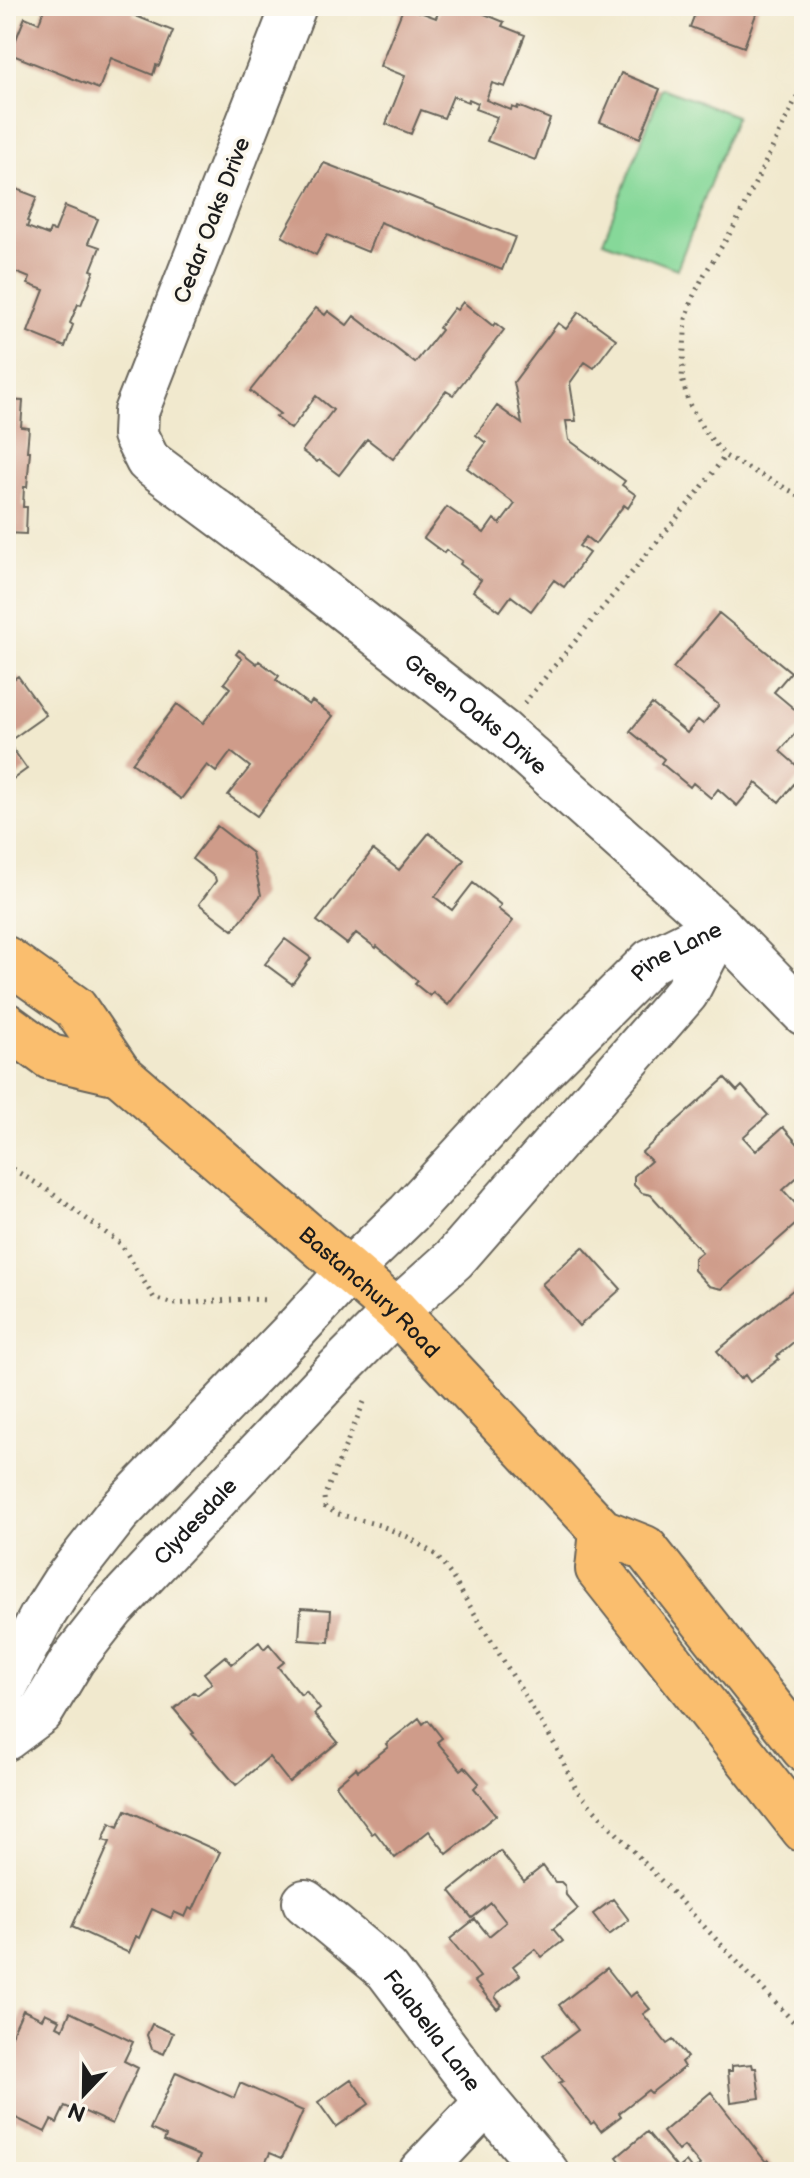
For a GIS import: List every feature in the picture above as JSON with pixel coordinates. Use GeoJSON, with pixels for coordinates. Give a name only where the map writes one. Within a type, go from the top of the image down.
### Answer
{"type":"FeatureCollection","features":[{"type":"Feature","properties":{"kind":"main road","name":"Bastanchury Road"},"geometry":{"type":"LineString","coordinates":[[6,959],[75,1008],[119,1073],[396,1311],[602,1531],[645,1548],[804,1749]]}},
{"type":"Feature","properties":{"kind":"main road","name":"Bastanchury Road"},"geometry":{"type":"LineString","coordinates":[[6,1025],[50,1057],[119,1073]]}},
{"type":"Feature","properties":{"kind":"main road"},"geometry":{"type":"LineString","coordinates":[[602,1531],[598,1569],[804,1830]]}},
{"type":"Feature","properties":{"kind":"street","name":"Cedar Oaks Drive"},"geometry":{"type":"LineString","coordinates":[[135,435],[136,412],[294,6]]}},
{"type":"Feature","properties":{"kind":"street","name":"Green Oaks Drive"},"geometry":{"type":"LineString","coordinates":[[135,435],[148,461],[296,571],[501,731],[720,927],[804,1013]]}},
{"type":"Feature","properties":{"kind":"street","name":"Pine Lane"},"geometry":{"type":"LineString","coordinates":[[350,1270],[409,1213],[533,1079],[651,961],[720,927]]}},
{"type":"Feature","properties":{"kind":"street","name":"Pine Lane"},"geometry":{"type":"LineString","coordinates":[[396,1311],[454,1259],[686,993],[720,927]]}},
{"type":"Feature","properties":{"kind":"street"},"geometry":{"type":"LineString","coordinates":[[533,1079],[575,1118]]}},
{"type":"Feature","properties":{"kind":"street"},"geometry":{"type":"LineString","coordinates":[[6,1685],[64,1582],[118,1513],[350,1270]]}},
{"type":"Feature","properties":{"kind":"street","name":"Clydesdale"},"geometry":{"type":"LineString","coordinates":[[6,1738],[41,1712],[73,1659],[113,1608],[396,1311]]}},
{"type":"Feature","properties":{"kind":"street","name":"Falabella Lane"},"geometry":{"type":"LineString","coordinates":[[305,1902],[387,1970],[487,2102],[546,2172]]}},
{"type":"Feature","properties":{"kind":"street"},"geometry":{"type":"LineString","coordinates":[[421,2172],[487,2102]]}},
{"type":"Feature","properties":{"kind":"path"},"geometry":{"type":"LineString","coordinates":[[804,82],[735,225],[693,297],[686,319],[682,378],[688,402],[703,429],[725,456],[804,498]]}},
{"type":"Feature","properties":{"kind":"path"},"geometry":{"type":"LineString","coordinates":[[501,731],[725,456]]}},
{"type":"Feature","properties":{"kind":"path"},"geometry":{"type":"LineString","coordinates":[[6,1165],[46,1189],[121,1244],[154,1298],[173,1304],[270,1300]]}},
{"type":"Feature","properties":{"kind":"path"},"geometry":{"type":"LineString","coordinates":[[366,1397],[324,1497],[325,1507],[408,1537],[436,1555],[555,1745],[577,1791],[804,2033]]}},
{"type":"Feature","properties":{"kind":"green space"},"geometry":{"type":"Polygon","coordinates":[[[662,88],[736,116],[677,269],[603,241],[662,88]]]}},
{"type":"Feature","properties":{"kind":"building"},"geometry":{"type":"Polygon","coordinates":[[[45,6],[136,6],[133,15],[173,31],[153,75],[111,58],[99,89],[10,54],[25,17],[39,23],[45,6]]]}},
{"type":"Feature","properties":{"kind":"building"},"geometry":{"type":"Polygon","coordinates":[[[404,6],[436,18],[441,6],[465,6],[504,22],[502,26],[525,35],[505,87],[492,83],[486,100],[511,110],[518,106],[550,119],[535,160],[487,141],[497,117],[475,109],[478,103],[469,99],[468,102],[453,96],[444,118],[421,110],[411,134],[386,124],[405,76],[380,66],[404,6]]]}},
{"type":"Feature","properties":{"kind":"building"},"geometry":{"type":"Polygon","coordinates":[[[698,6],[759,6],[744,47],[690,27],[698,6]]]}},
{"type":"Feature","properties":{"kind":"building"},"geometry":{"type":"Polygon","coordinates":[[[621,73],[660,89],[640,138],[600,122],[621,73]]]}},
{"type":"Feature","properties":{"kind":"building"},"geometry":{"type":"Polygon","coordinates":[[[324,163],[515,237],[502,270],[380,222],[368,252],[327,235],[316,255],[282,236],[324,163]]]}},
{"type":"Feature","properties":{"kind":"building"},"geometry":{"type":"Polygon","coordinates":[[[6,185],[37,197],[27,227],[48,235],[50,230],[55,231],[65,206],[98,219],[88,243],[100,247],[91,270],[94,271],[81,305],[78,304],[70,323],[73,325],[65,347],[28,332],[44,290],[28,284],[30,278],[8,269],[6,274],[6,185]]]}},
{"type":"Feature","properties":{"kind":"building"},"geometry":{"type":"Polygon","coordinates":[[[463,302],[493,326],[495,323],[504,330],[453,395],[446,391],[393,459],[367,439],[339,475],[302,451],[333,410],[316,396],[291,429],[276,417],[280,414],[250,391],[316,308],[325,315],[328,311],[347,325],[354,316],[415,363],[454,308],[457,310],[463,302]]]}},
{"type":"Feature","properties":{"kind":"building"},"geometry":{"type":"Polygon","coordinates":[[[579,312],[616,339],[594,368],[585,362],[570,383],[576,421],[566,421],[569,440],[625,481],[622,485],[636,495],[628,508],[624,505],[595,544],[586,537],[579,546],[589,553],[564,587],[554,580],[531,611],[511,596],[500,611],[473,591],[481,580],[460,564],[462,561],[446,550],[444,553],[424,538],[447,507],[484,533],[494,519],[500,524],[515,504],[467,468],[486,443],[476,435],[497,406],[522,424],[514,382],[558,323],[566,329],[579,312]]]}},
{"type":"Feature","properties":{"kind":"building"},"geometry":{"type":"Polygon","coordinates":[[[6,400],[23,401],[21,427],[29,428],[27,451],[30,451],[23,507],[27,507],[26,534],[6,533],[6,400]]]}},
{"type":"Feature","properties":{"kind":"building"},"geometry":{"type":"Polygon","coordinates":[[[719,613],[791,672],[774,692],[804,717],[804,723],[780,751],[804,772],[779,802],[756,783],[737,806],[718,789],[711,798],[693,783],[690,787],[661,763],[664,759],[630,731],[652,704],[687,733],[698,720],[703,724],[719,705],[673,668],[719,613]]]}},
{"type":"Feature","properties":{"kind":"building"},"geometry":{"type":"Polygon","coordinates":[[[239,650],[279,676],[276,680],[309,705],[312,701],[333,716],[257,816],[228,795],[250,767],[231,752],[216,772],[207,765],[181,799],[132,763],[177,704],[203,723],[230,688],[224,683],[242,659],[236,654],[239,650]]]}},
{"type":"Feature","properties":{"kind":"building"},"geometry":{"type":"Polygon","coordinates":[[[6,672],[12,680],[18,676],[46,715],[8,742],[27,769],[6,784],[6,672]]]}},
{"type":"Feature","properties":{"kind":"building"},"geometry":{"type":"Polygon","coordinates":[[[217,826],[252,853],[261,895],[233,930],[199,904],[216,881],[192,859],[217,826]]]}},
{"type":"Feature","properties":{"kind":"building"},"geometry":{"type":"Polygon","coordinates":[[[429,833],[464,860],[435,897],[452,910],[473,883],[501,905],[498,909],[513,921],[448,1005],[433,992],[430,996],[415,984],[418,981],[377,946],[356,933],[347,944],[317,921],[373,850],[399,870],[429,833]]]}},
{"type":"Feature","properties":{"kind":"building"},"geometry":{"type":"Polygon","coordinates":[[[285,939],[311,958],[292,984],[265,964],[285,939]]]}},
{"type":"Feature","properties":{"kind":"building"},"geometry":{"type":"Polygon","coordinates":[[[725,1078],[737,1091],[742,1086],[768,1115],[743,1137],[756,1151],[783,1127],[804,1151],[804,1171],[783,1190],[804,1213],[804,1217],[722,1289],[709,1286],[694,1270],[694,1258],[702,1252],[651,1195],[642,1193],[634,1185],[634,1176],[651,1161],[642,1152],[725,1078]]]}},
{"type":"Feature","properties":{"kind":"building"},"geometry":{"type":"Polygon","coordinates":[[[583,1247],[621,1289],[579,1326],[542,1284],[583,1247]]]}},
{"type":"Feature","properties":{"kind":"building"},"geometry":{"type":"Polygon","coordinates":[[[804,1281],[804,1338],[802,1335],[750,1382],[745,1375],[740,1379],[717,1351],[804,1281]]]}},
{"type":"Feature","properties":{"kind":"building"},"geometry":{"type":"Polygon","coordinates":[[[301,1608],[331,1610],[329,1642],[299,1640],[301,1608]]]}},
{"type":"Feature","properties":{"kind":"building"},"geometry":{"type":"Polygon","coordinates":[[[259,1642],[264,1649],[269,1644],[284,1662],[278,1667],[301,1695],[306,1691],[320,1709],[314,1714],[338,1742],[289,1782],[269,1757],[236,1785],[174,1709],[194,1692],[197,1695],[212,1683],[204,1673],[225,1656],[232,1664],[259,1642]]]}},
{"type":"Feature","properties":{"kind":"building"},"geometry":{"type":"Polygon","coordinates":[[[419,1718],[423,1724],[428,1720],[442,1738],[437,1742],[461,1770],[465,1767],[479,1783],[474,1788],[496,1815],[447,1854],[429,1831],[395,1858],[375,1832],[372,1834],[336,1785],[388,1747],[386,1744],[419,1718]]]}},
{"type":"Feature","properties":{"kind":"building"},"geometry":{"type":"Polygon","coordinates":[[[126,1810],[220,1852],[193,1910],[189,1908],[185,1917],[174,1912],[171,1918],[152,1909],[129,1953],[72,1927],[110,1842],[103,1840],[110,1823],[118,1827],[126,1810]]]}},
{"type":"Feature","properties":{"kind":"building"},"geometry":{"type":"Polygon","coordinates":[[[500,1851],[524,1881],[543,1866],[555,1882],[565,1886],[566,1895],[578,1909],[553,1929],[563,1941],[542,1957],[535,1949],[513,1966],[520,1975],[497,1993],[495,1997],[502,2005],[497,2009],[474,1981],[480,1977],[450,1939],[475,1919],[489,1936],[506,1922],[491,1903],[472,1918],[450,1891],[500,1851]]]}},
{"type":"Feature","properties":{"kind":"building"},"geometry":{"type":"Polygon","coordinates":[[[613,1899],[629,1920],[609,1935],[593,1914],[613,1899]]]}},
{"type":"Feature","properties":{"kind":"building"},"geometry":{"type":"Polygon","coordinates":[[[607,1968],[630,1997],[636,1992],[650,2009],[643,2014],[667,2044],[673,2040],[687,2057],[681,2062],[684,2067],[651,2093],[648,2090],[601,2131],[594,2122],[591,2124],[559,2083],[563,2081],[543,2056],[578,2030],[559,2005],[607,1968]]]}},
{"type":"Feature","properties":{"kind":"building"},"geometry":{"type":"Polygon","coordinates":[[[23,2010],[42,2019],[45,2013],[60,2020],[57,2026],[63,2029],[70,2012],[133,2042],[124,2061],[138,2068],[112,2124],[65,2106],[57,2123],[51,2120],[45,2132],[6,2116],[6,2047],[23,2010]]]}},
{"type":"Feature","properties":{"kind":"building"},"geometry":{"type":"Polygon","coordinates":[[[152,2024],[173,2033],[164,2054],[152,2049],[147,2035],[152,2024]]]}},
{"type":"Feature","properties":{"kind":"building"},"geometry":{"type":"Polygon","coordinates":[[[752,2064],[756,2068],[760,2098],[731,2102],[728,2071],[732,2071],[732,2066],[752,2064]]]}},
{"type":"Feature","properties":{"kind":"building"},"geometry":{"type":"Polygon","coordinates":[[[176,2072],[234,2098],[240,2083],[303,2111],[282,2158],[270,2153],[261,2172],[193,2172],[200,2156],[164,2141],[166,2136],[150,2129],[176,2072]]]}},
{"type":"Feature","properties":{"kind":"building"},"geometry":{"type":"Polygon","coordinates":[[[351,2079],[369,2104],[336,2127],[318,2102],[351,2079]]]}},
{"type":"Feature","properties":{"kind":"building"},"geometry":{"type":"Polygon","coordinates":[[[711,2092],[766,2162],[768,2160],[778,2172],[629,2172],[617,2157],[647,2132],[678,2169],[686,2162],[693,2171],[700,2165],[684,2146],[678,2151],[663,2132],[711,2092]]]}}]}
